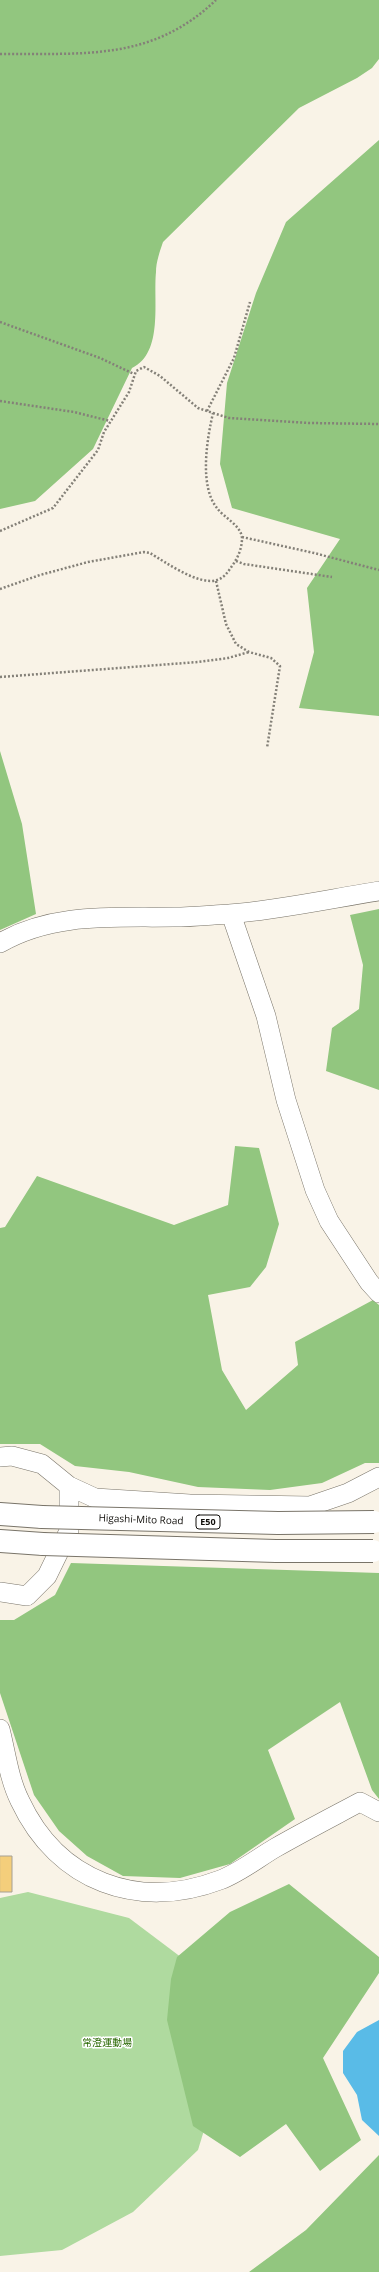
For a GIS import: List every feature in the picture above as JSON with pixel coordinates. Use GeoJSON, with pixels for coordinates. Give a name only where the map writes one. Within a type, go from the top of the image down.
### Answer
{"type":"FeatureCollection","features":[{"type":"Feature","properties":{"kind":"highway","name":"Higashi-Mito Road"},"geometry":{"type":"LineString","coordinates":[[0,1514],[42,1517],[278,1523],[376,1522]]}},
{"type":"Feature","properties":{"kind":"highway"},"geometry":{"type":"LineString","coordinates":[[0,1541],[43,1544],[276,1551],[376,1551]]}},
{"type":"Feature","properties":{"kind":"street"},"geometry":{"type":"LineString","coordinates":[[0,943],[34,927],[65,920],[88,917],[177,917],[231,914],[379,891]]}},
{"type":"Feature","properties":{"kind":"street"},"geometry":{"type":"LineString","coordinates":[[231,914],[266,1016],[286,1100],[315,1190],[329,1221],[369,1282],[379,1293]]}},
{"type":"Feature","properties":{"kind":"street"},"geometry":{"type":"LineString","coordinates":[[0,1457],[12,1456],[42,1464],[69,1486],[95,1498],[190,1504],[310,1506],[348,1493],[379,1476]]}},
{"type":"Feature","properties":{"kind":"street"},"geometry":{"type":"LineString","coordinates":[[0,1592],[28,1596],[47,1576],[69,1531],[69,1486]]}},
{"type":"Feature","properties":{"kind":"street"},"geometry":{"type":"LineString","coordinates":[[0,1728],[12,1779],[20,1802],[54,1850],[74,1867],[99,1881],[130,1891],[160,1894],[188,1890],[222,1880],[300,1834],[360,1802],[379,1812]]}},
{"type":"Feature","properties":{"kind":"path"},"geometry":{"type":"LineString","coordinates":[[0,54],[85,54],[124,50],[164,37],[198,17],[216,0]]}},
{"type":"Feature","properties":{"kind":"path"},"geometry":{"type":"LineString","coordinates":[[206,411],[234,358],[250,302]]}},
{"type":"Feature","properties":{"kind":"path"},"geometry":{"type":"LineString","coordinates":[[0,322],[100,358],[134,374]]}},
{"type":"Feature","properties":{"kind":"path"},"geometry":{"type":"LineString","coordinates":[[1,530],[53,508],[98,450],[110,421],[129,392],[134,374],[144,367],[160,376],[198,408],[236,419],[310,423],[379,424]]}},
{"type":"Feature","properties":{"kind":"path"},"geometry":{"type":"LineString","coordinates":[[0,401],[74,412],[110,421]]}},
{"type":"Feature","properties":{"kind":"path"},"geometry":{"type":"LineString","coordinates":[[0,589],[68,567],[144,552],[150,553],[192,577],[216,581],[225,575],[236,560],[242,537],[239,529],[216,506],[210,492],[206,454],[213,413]]}},
{"type":"Feature","properties":{"kind":"path"},"geometry":{"type":"LineString","coordinates":[[242,537],[364,565],[379,570]]}},
{"type":"Feature","properties":{"kind":"path"},"geometry":{"type":"LineString","coordinates":[[236,560],[244,564],[332,577]]}},
{"type":"Feature","properties":{"kind":"path"},"geometry":{"type":"LineString","coordinates":[[216,581],[226,624],[236,644],[249,652],[271,658],[280,666],[267,748]]}},
{"type":"Feature","properties":{"kind":"path"},"geometry":{"type":"LineString","coordinates":[[0,677],[198,662],[228,658],[249,652]]}},
{"type":"Feature","properties":{"kind":"green space"},"geometry":{"type":"Polygon","coordinates":[[[0,0],[379,0],[379,59],[372,68],[357,78],[299,108],[163,242],[157,264],[155,284],[155,325],[149,351],[142,361],[132,368],[93,449],[35,501],[0,509],[0,0]]]}},
{"type":"Feature","properties":{"kind":"green space"},"geometry":{"type":"Polygon","coordinates":[[[379,140],[379,716],[299,708],[314,652],[307,588],[340,539],[232,508],[220,464],[227,383],[256,293],[286,222],[379,140]]]}},
{"type":"Feature","properties":{"kind":"green space"},"geometry":{"type":"Polygon","coordinates":[[[0,751],[22,824],[36,914],[0,930],[0,751]]]}},
{"type":"Feature","properties":{"kind":"green space"},"geometry":{"type":"Polygon","coordinates":[[[379,909],[379,1090],[326,1071],[332,1028],[359,1009],[363,965],[350,915],[379,909]]]}},
{"type":"Feature","properties":{"kind":"green space"},"geometry":{"type":"Polygon","coordinates":[[[235,1146],[259,1148],[279,1224],[266,1267],[250,1287],[208,1295],[222,1370],[246,1410],[298,1365],[295,1342],[373,1300],[379,1305],[379,1463],[365,1463],[322,1483],[270,1490],[198,1487],[129,1472],[75,1466],[40,1444],[0,1444],[0,1228],[5,1227],[37,1176],[174,1225],[228,1205],[235,1146]]]}},
{"type":"Feature","properties":{"kind":"green space"},"geometry":{"type":"Polygon","coordinates":[[[71,1563],[379,1573],[379,1799],[372,1790],[340,1702],[268,1750],[295,1819],[230,1864],[180,1878],[123,1876],[87,1856],[59,1831],[34,1795],[0,1693],[0,1620],[14,1620],[55,1595],[71,1563]]]}},
{"type":"Feature","properties":{"kind":"green space"},"geometry":{"type":"Polygon","coordinates":[[[289,1884],[379,1957],[379,1973],[323,2058],[361,2140],[320,2171],[286,2124],[240,2157],[193,2126],[167,2020],[171,1979],[177,1957],[230,1912],[289,1884]]]}},
{"type":"Feature","properties":{"kind":"green space","name":"常澄運動場"},"geometry":{"type":"Polygon","coordinates":[[[28,1892],[129,1918],[214,1982],[212,2104],[198,2150],[133,2212],[62,2250],[0,2256],[0,1898],[28,1892]]]}},
{"type":"Feature","properties":{"kind":"green space"},"geometry":{"type":"Polygon","coordinates":[[[379,2155],[379,2272],[249,2272],[306,2230],[379,2155]]]}},
{"type":"Feature","properties":{"kind":"water"},"geometry":{"type":"Polygon","coordinates":[[[379,2020],[379,2136],[362,2120],[357,2095],[343,2073],[343,2051],[357,2032],[379,2020]]]}},
{"type":"Feature","properties":{"kind":"building"},"geometry":{"type":"Polygon","coordinates":[[[0,1856],[12,1856],[12,1892],[0,1892],[0,1856]]]}}]}
